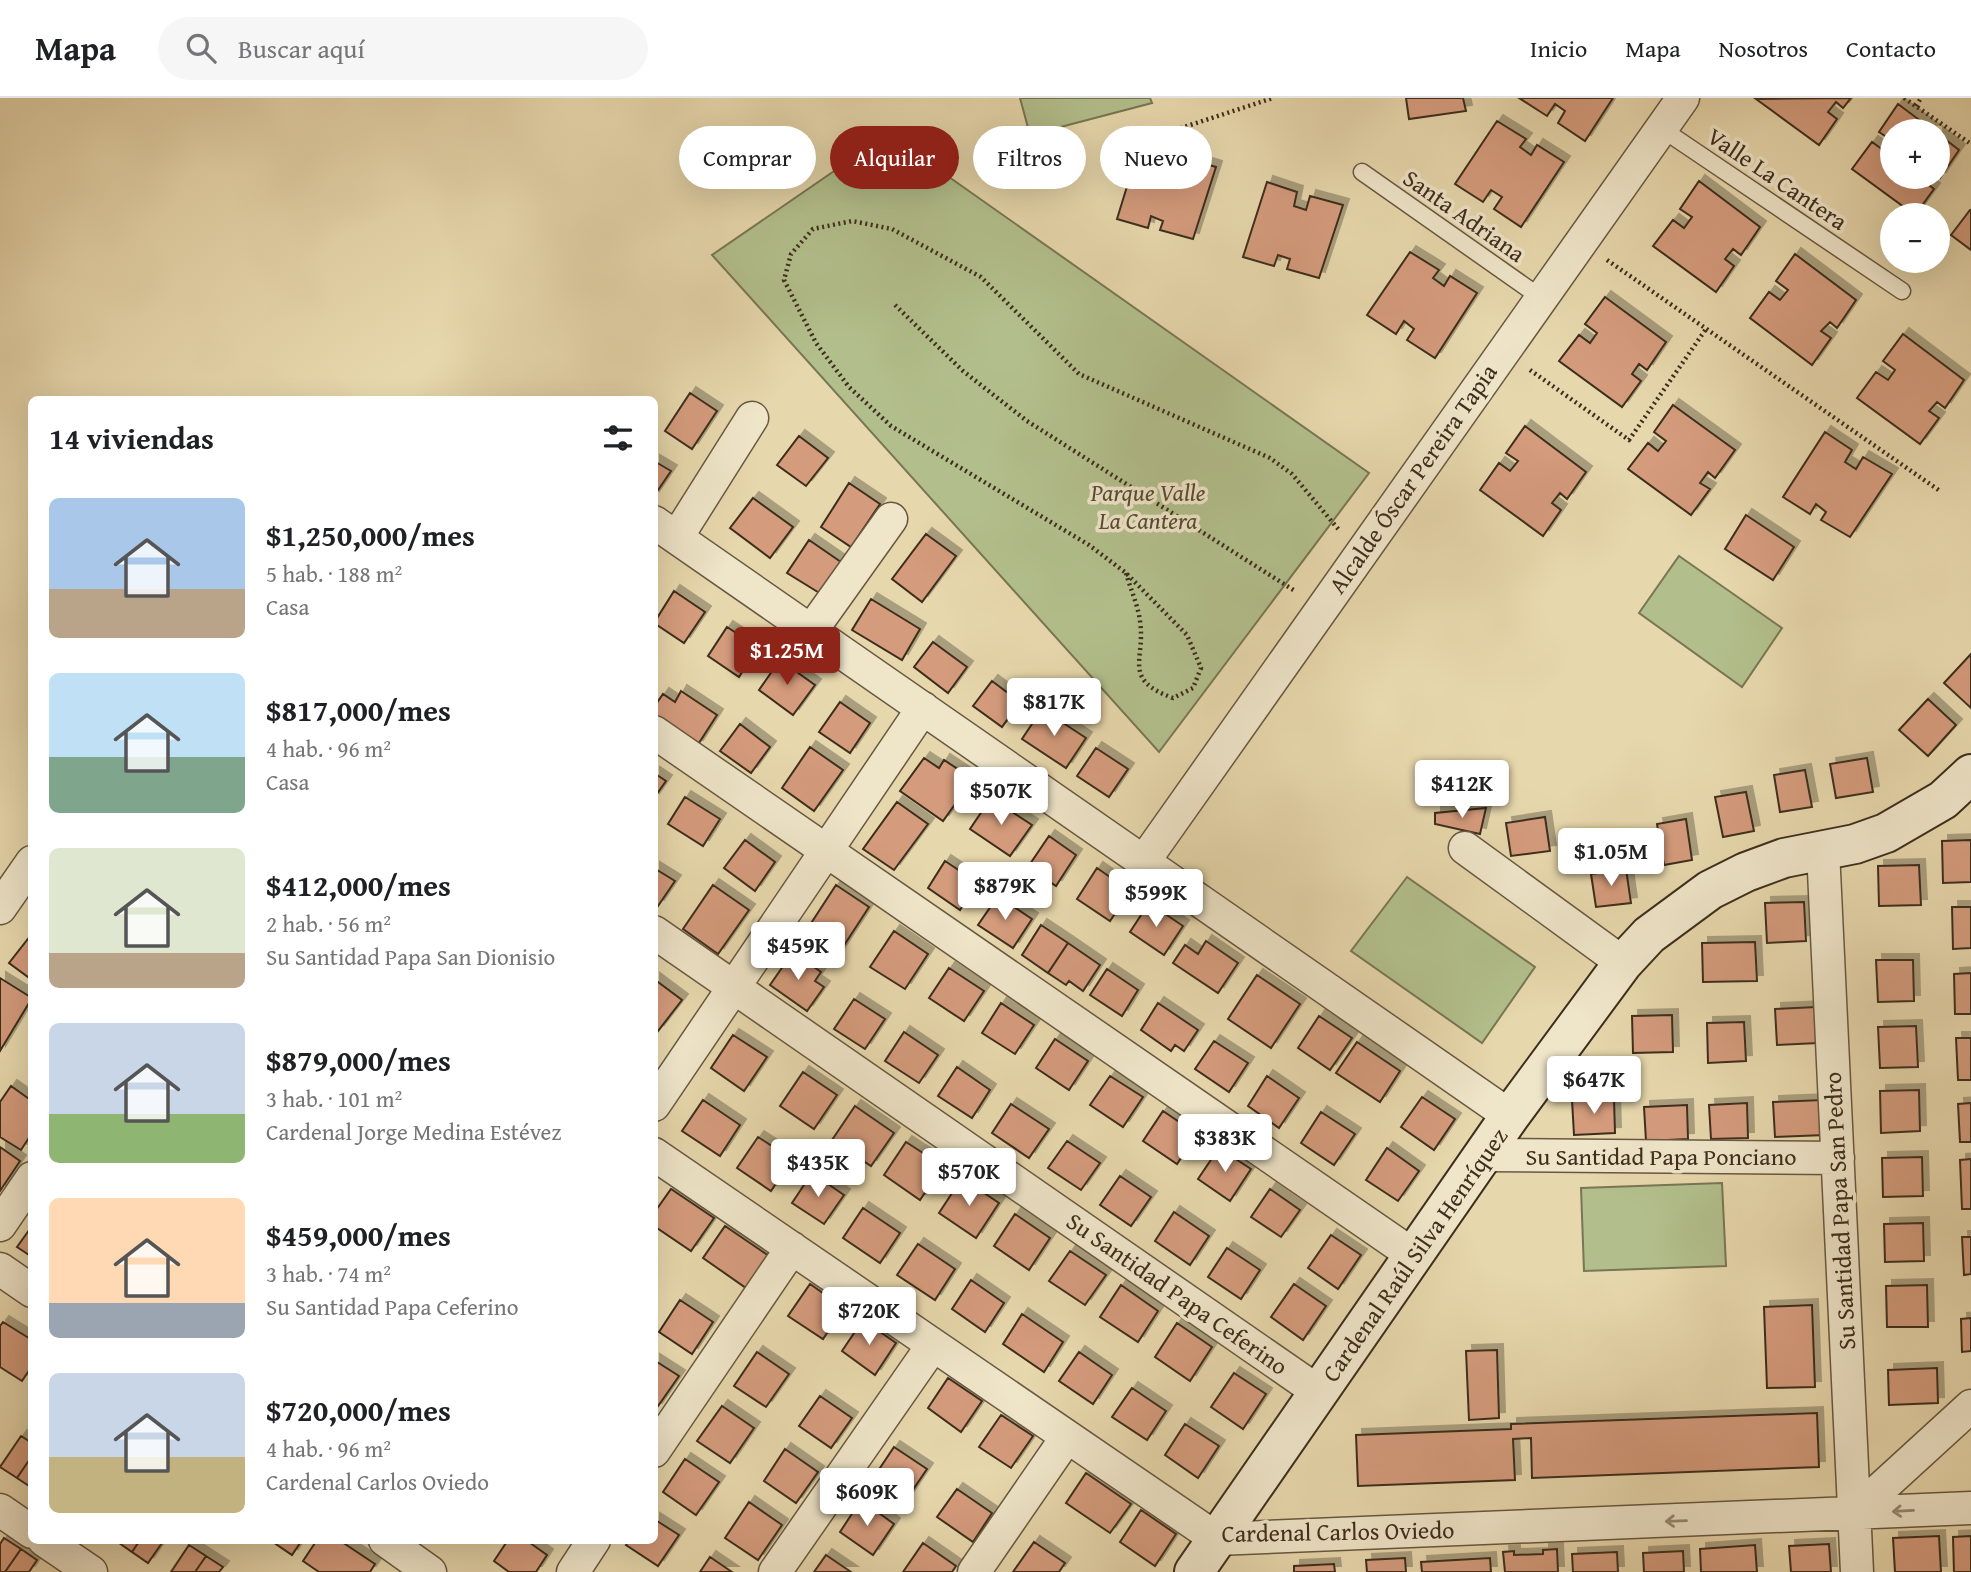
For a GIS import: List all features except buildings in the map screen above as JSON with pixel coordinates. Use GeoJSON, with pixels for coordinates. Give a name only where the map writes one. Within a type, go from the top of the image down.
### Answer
{"type":"FeatureCollection","features":[{"type":"Feature","properties":{"kind":"street","name":"Alcalde Óscar Pereira Tapia"},"geometry":{"type":"LineString","coordinates":[[1144,861],[1683,98]]}},
{"type":"Feature","properties":{"kind":"street"},"geometry":{"type":"LineString","coordinates":[[752,418],[666,529],[1510,1116]]}},
{"type":"Feature","properties":{"kind":"street"},"geometry":{"type":"LineString","coordinates":[[811,631],[891,519]]}},
{"type":"Feature","properties":{"kind":"street"},"geometry":{"type":"LineString","coordinates":[[658,1099],[923,708]]}},
{"type":"Feature","properties":{"kind":"street"},"geometry":{"type":"LineString","coordinates":[[658,735],[1413,1255]]}},
{"type":"Feature","properties":{"kind":"street","name":"Cardenal Raúl Silva Henríquez"},"geometry":{"type":"LineString","coordinates":[[1194,1572],[1510,1116],[1623,963],[1649,935],[1710,890],[1784,858],[1856,844],[1916,818],[1943,800],[1971,774]]}},
{"type":"Feature","properties":{"kind":"street"},"geometry":{"type":"LineString","coordinates":[[1465,848],[1623,963]]}},
{"type":"Feature","properties":{"kind":"street","name":"Su Santidad Papa San Pedro"},"geometry":{"type":"LineString","coordinates":[[1823,850],[1857,1572]]}},
{"type":"Feature","properties":{"kind":"street"},"geometry":{"type":"LineString","coordinates":[[0,908],[28,868]]}},
{"type":"Feature","properties":{"kind":"street","name":"Su Santidad Papa Ceferino"},"geometry":{"type":"LineString","coordinates":[[658,935],[1320,1393]]}},
{"type":"Feature","properties":{"kind":"street","name":"Su Santidad Papa Ponciano"},"geometry":{"type":"LineString","coordinates":[[1484,1155],[1838,1158]]}},
{"type":"Feature","properties":{"kind":"street","name":"Cardenal Carlos Oviedo"},"geometry":{"type":"LineString","coordinates":[[658,1159],[1217,1539],[1971,1508]]}},
{"type":"Feature","properties":{"kind":"street"},"geometry":{"type":"LineString","coordinates":[[0,1225],[28,1184]]}},
{"type":"Feature","properties":{"kind":"street"},"geometry":{"type":"LineString","coordinates":[[658,1445],[792,1248]]}},
{"type":"Feature","properties":{"kind":"street"},"geometry":{"type":"LineString","coordinates":[[0,1269],[28,1288]]}},
{"type":"Feature","properties":{"kind":"street"},"geometry":{"type":"LineString","coordinates":[[775,1572],[933,1345]]}},
{"type":"Feature","properties":{"kind":"street"},"geometry":{"type":"LineString","coordinates":[[1854,1513],[1971,1406]]}},
{"type":"Feature","properties":{"kind":"street"},"geometry":{"type":"LineString","coordinates":[[974,1572],[1067,1437]]}},
{"type":"Feature","properties":{"kind":"street"},"geometry":{"type":"LineString","coordinates":[[0,1510],[28,1529]]}},
{"type":"Feature","properties":{"kind":"street"},"geometry":{"type":"LineString","coordinates":[[49,1544],[78,1568]]}},
{"type":"Feature","properties":{"kind":"street"},"geometry":{"type":"LineString","coordinates":[[395,1544],[430,1572]]}},
{"type":"Feature","properties":{"kind":"street"},"geometry":{"type":"LineString","coordinates":[[573,1572],[591,1544]]}},
{"type":"Feature","properties":{"kind":"lane","name":"Valle La Cantera"},"geometry":{"type":"LineString","coordinates":[[1661,129],[1902,291]]}},
{"type":"Feature","properties":{"kind":"lane","name":"Santa Adriana"},"geometry":{"type":"LineString","coordinates":[[1362,172],[1540,297]]}},
{"type":"Feature","properties":{"kind":"path"},"geometry":{"type":"LineString","coordinates":[[1187,126],[1273,98]]}},
{"type":"Feature","properties":{"kind":"path"},"geometry":{"type":"LineString","coordinates":[[1904,98],[1971,144]]}},
{"type":"Feature","properties":{"kind":"path"},"geometry":{"type":"LineString","coordinates":[[1916,106],[1921,98]]}},
{"type":"Feature","properties":{"kind":"path"},"geometry":{"type":"LineString","coordinates":[[1126,573],[1141,622],[1139,670],[1153,690],[1173,698],[1193,688],[1201,668],[1187,635],[1126,573],[1089,545],[891,426],[849,387],[816,343],[784,280],[791,254],[813,229],[852,221],[892,229],[981,277],[1079,374],[1246,445],[1292,474],[1360,555]]}},
{"type":"Feature","properties":{"kind":"path"},"geometry":{"type":"LineString","coordinates":[[1604,258],[1940,491]]}},
{"type":"Feature","properties":{"kind":"path"},"geometry":{"type":"LineString","coordinates":[[895,305],[963,371],[1027,421],[1322,608]]}},
{"type":"Feature","properties":{"kind":"path"},"geometry":{"type":"LineString","coordinates":[[1526,368],[1629,440],[1706,329]]}},
{"type":"Feature","properties":{"kind":"green space"},"geometry":{"type":"Polygon","coordinates":[[[1020,98],[1150,98],[1152,103],[1064,126],[1028,126],[1020,98]]]}},
{"type":"Feature","properties":{"kind":"green space","name":"Parque Valle La Cantera"},"geometry":{"type":"Polygon","coordinates":[[[830,174],[830,189],[959,189],[959,184],[1369,473],[1159,752],[712,255],[808,189],[816,189],[816,184],[830,174]]]}},
{"type":"Feature","properties":{"kind":"green space"},"geometry":{"type":"Polygon","coordinates":[[[1679,556],[1782,628],[1742,687],[1639,613],[1679,556]]]}},
{"type":"Feature","properties":{"kind":"green space"},"geometry":{"type":"Polygon","coordinates":[[[1407,877],[1535,967],[1482,1043],[1351,951],[1407,877]]]}},
{"type":"Feature","properties":{"kind":"green space"},"geometry":{"type":"Polygon","coordinates":[[[1722,1183],[1726,1266],[1584,1271],[1581,1188],[1722,1183]]]}}]}
